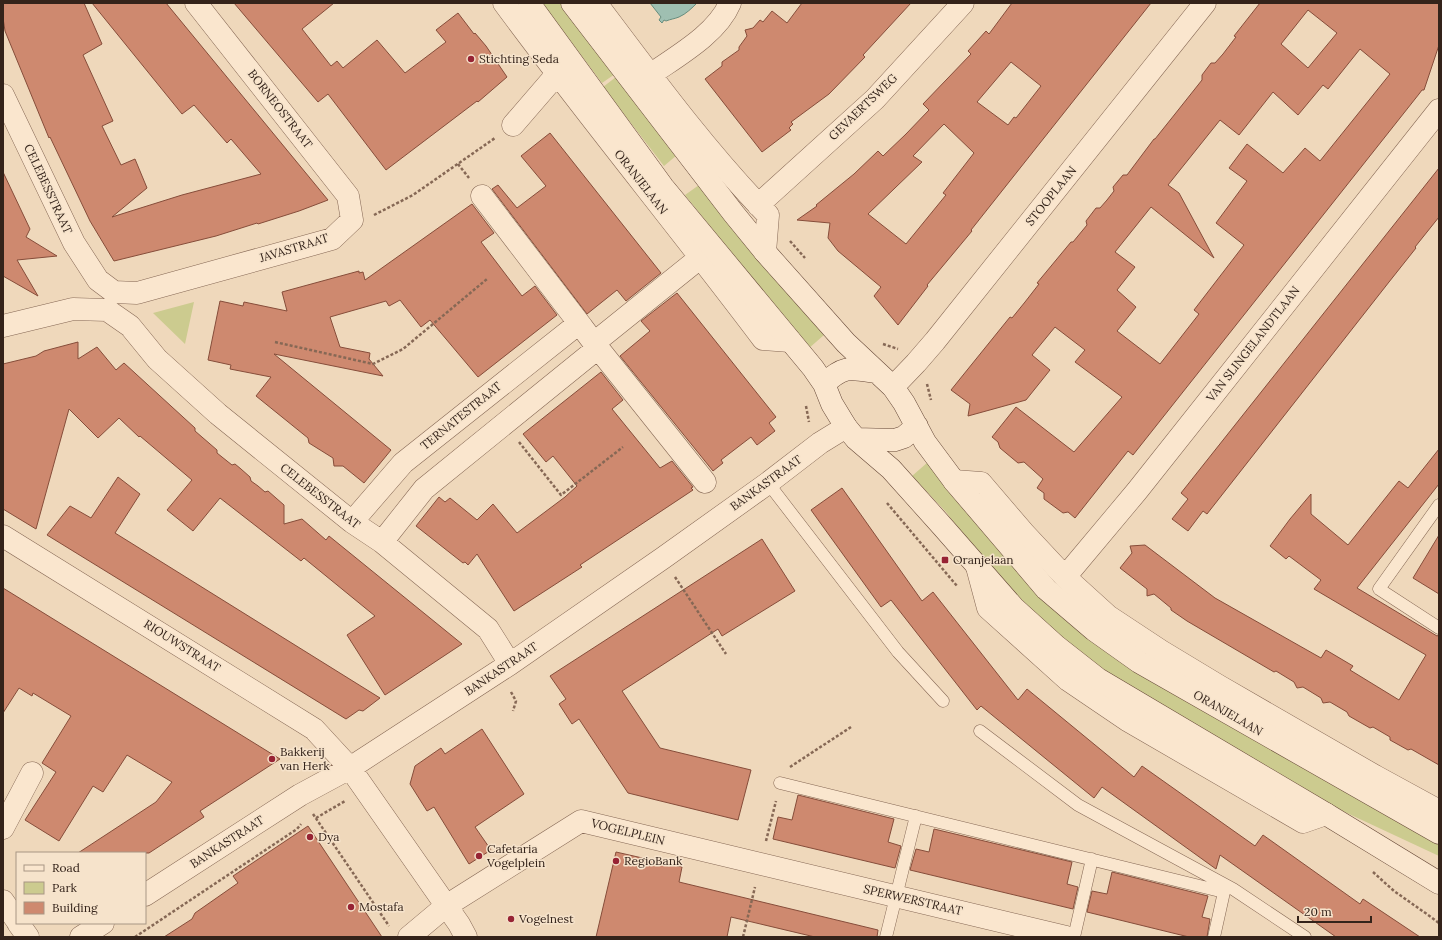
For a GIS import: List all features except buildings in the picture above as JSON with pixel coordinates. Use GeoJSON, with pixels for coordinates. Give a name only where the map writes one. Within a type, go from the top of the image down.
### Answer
{"type":"FeatureCollection","features":[{"type":"Feature","properties":{"kind":"street","name":"BORNEOSTRAAT"},"geometry":{"type":"LineString","coordinates":[[196,3],[348,196],[352,220]]}},
{"type":"Feature","properties":{"kind":"street","name":"ORANJELAAN"},"geometry":{"type":"LineString","coordinates":[[504,3],[557,74],[701,257],[763,339],[790,341]]}},
{"type":"Feature","properties":{"kind":"street","name":"ORANJELAAN"},"geometry":{"type":"LineString","coordinates":[[529,3],[664,187],[813,368],[824,384],[832,404],[851,433],[891,469],[944,527],[1014,608],[1056,646],[1098,679],[1242,766],[1326,814],[1439,883]]}},
{"type":"Feature","properties":{"kind":"street","name":"ORANJELAAN"},"geometry":{"type":"LineString","coordinates":[[572,3],[729,208],[765,252],[846,343],[893,387],[904,403],[925,442],[954,481],[1046,589],[1094,630],[1139,662],[1439,834]]}},
{"type":"Feature","properties":{"kind":"street"},"geometry":{"type":"LineString","coordinates":[[596,3],[650,75],[736,182],[768,215],[765,252]]}},
{"type":"Feature","properties":{"kind":"street"},"geometry":{"type":"LineString","coordinates":[[650,75],[706,35],[726,11],[730,3]]}},
{"type":"Feature","properties":{"kind":"street","name":"GEVAERTSWEG"},"geometry":{"type":"LineString","coordinates":[[758,205],[875,99],[963,3]]}},
{"type":"Feature","properties":{"kind":"street","name":"STOOPLAAN"},"geometry":{"type":"LineString","coordinates":[[893,387],[935,341],[1205,3]]}},
{"type":"Feature","properties":{"kind":"street"},"geometry":{"type":"LineString","coordinates":[[513,125],[557,74]]}},
{"type":"Feature","properties":{"kind":"street","name":"CELEBESSTRAAT"},"geometry":{"type":"LineString","coordinates":[[3,95],[74,243],[98,280]]}},
{"type":"Feature","properties":{"kind":"street","name":"VAN SLINGELANDTLAAN"},"geometry":{"type":"LineString","coordinates":[[1065,577],[1137,491],[1439,110]]}},
{"type":"Feature","properties":{"kind":"street"},"geometry":{"type":"LineString","coordinates":[[482,196],[588,335],[705,482]]}},
{"type":"Feature","properties":{"kind":"street","name":"JAVASTRAAT"},"geometry":{"type":"LineString","coordinates":[[98,280],[114,292],[137,293],[332,238],[352,220]]}},
{"type":"Feature","properties":{"kind":"street"},"geometry":{"type":"LineString","coordinates":[[588,335],[701,257]]}},
{"type":"Feature","properties":{"kind":"street","name":"CELEBESSTRAAT"},"geometry":{"type":"LineString","coordinates":[[3,326],[73,309],[107,310],[130,326],[157,359],[218,414],[352,522],[382,542],[488,629],[510,664]]}},
{"type":"Feature","properties":{"kind":"street","name":"TERNATESTRAAT"},"geometry":{"type":"LineString","coordinates":[[352,522],[403,463],[573,328],[588,335]]}},
{"type":"Feature","properties":{"kind":"street"},"geometry":{"type":"LineString","coordinates":[[382,542],[424,489],[593,352],[588,335]]}},
{"type":"Feature","properties":{"kind":"street"},"geometry":{"type":"LineString","coordinates":[[824,384],[835,374],[850,368],[876,372]]}},
{"type":"Feature","properties":{"kind":"street"},"geometry":{"type":"LineString","coordinates":[[851,433],[895,440],[904,437],[917,426]]}},
{"type":"Feature","properties":{"kind":"street","name":"BANKASTRAAT"},"geometry":{"type":"LineString","coordinates":[[146,895],[305,802],[350,768],[510,664],[663,558],[768,483],[820,443],[851,433]]}},
{"type":"Feature","properties":{"kind":"street","name":"ORANJELAAN"},"geometry":{"type":"LineString","coordinates":[[954,481],[981,483],[1022,532],[1065,577],[1108,616],[1160,651],[1368,772],[1439,811]]}},
{"type":"Feature","properties":{"kind":"street","name":"RIOUWSTRAAT"},"geometry":{"type":"LineString","coordinates":[[3,536],[314,729],[350,768]]}},
{"type":"Feature","properties":{"kind":"street"},"geometry":{"type":"LineString","coordinates":[[350,768],[459,924],[466,937]]}},
{"type":"Feature","properties":{"kind":"street"},"geometry":{"type":"LineString","coordinates":[[3,828],[32,773]]}},
{"type":"Feature","properties":{"kind":"street","name":"VOGELPLEIN"},"geometry":{"type":"LineString","coordinates":[[401,934],[581,821],[760,864]]}},
{"type":"Feature","properties":{"kind":"street","name":"SPERWERSTRAAT"},"geometry":{"type":"LineString","coordinates":[[760,864],[1066,937]]}},
{"type":"Feature","properties":{"kind":"street"},"geometry":{"type":"LineString","coordinates":[[3,902],[16,919]]}},
{"type":"Feature","properties":{"kind":"street"},"geometry":{"type":"LineString","coordinates":[[19,924],[28,937]]}},
{"type":"Feature","properties":{"kind":"street"},"geometry":{"type":"LineString","coordinates":[[81,937],[101,924]]}},
{"type":"Feature","properties":{"kind":"lane"},"geometry":{"type":"LineString","coordinates":[[768,483],[898,652],[944,701]]}},
{"type":"Feature","properties":{"kind":"lane"},"geometry":{"type":"LineString","coordinates":[[1439,505],[1379,589],[1439,628]]}},
{"type":"Feature","properties":{"kind":"lane"},"geometry":{"type":"LineString","coordinates":[[980,731],[1078,806],[1233,889],[1305,937]]}},
{"type":"Feature","properties":{"kind":"lane"},"geometry":{"type":"LineString","coordinates":[[780,784],[1224,892],[1214,937]]}},
{"type":"Feature","properties":{"kind":"lane"},"geometry":{"type":"LineString","coordinates":[[886,937],[916,816]]}},
{"type":"Feature","properties":{"kind":"lane"},"geometry":{"type":"LineString","coordinates":[[1074,937],[1092,859]]}},
{"type":"Feature","properties":{"kind":"path"},"geometry":{"type":"LineString","coordinates":[[352,220],[377,214],[412,195],[513,125]]}},
{"type":"Feature","properties":{"kind":"path"},"geometry":{"type":"LineString","coordinates":[[275,342],[373,364],[403,349],[487,279]]}},
{"type":"Feature","properties":{"kind":"path"},"geometry":{"type":"LineString","coordinates":[[504,423],[561,495],[623,447]]}},
{"type":"Feature","properties":{"kind":"path"},"geometry":{"type":"LineString","coordinates":[[663,558],[726,654]]}},
{"type":"Feature","properties":{"kind":"path"},"geometry":{"type":"LineString","coordinates":[[780,784],[784,770],[851,727]]}},
{"type":"Feature","properties":{"kind":"path"},"geometry":{"type":"LineString","coordinates":[[316,818],[365,788]]}},
{"type":"Feature","properties":{"kind":"path"},"geometry":{"type":"LineString","coordinates":[[305,802],[401,934]]}},
{"type":"Feature","properties":{"kind":"path"},"geometry":{"type":"LineString","coordinates":[[135,937],[297,830],[305,802]]}},
{"type":"Feature","properties":{"kind":"green space"},"geometry":{"type":"Polygon","coordinates":[[[542,3],[562,3],[615,74],[602,83],[542,3]]]}},
{"type":"Feature","properties":{"kind":"green space"},"geometry":{"type":"Polygon","coordinates":[[[616,77],[677,155],[664,166],[603,87],[616,77]]]}},
{"type":"Feature","properties":{"kind":"green space"},"geometry":{"type":"Polygon","coordinates":[[[699,185],[824,335],[808,349],[685,195],[699,185]]]}},
{"type":"Feature","properties":{"kind":"green space"},"geometry":{"type":"Polygon","coordinates":[[[194,302],[185,344],[153,313],[194,302]]]}},
{"type":"Feature","properties":{"kind":"green space"},"geometry":{"type":"Polygon","coordinates":[[[928,462],[985,532],[1289,757],[1439,844],[1439,856],[1334,807],[1097,667],[1037,617],[968,541],[946,512],[912,476],[928,462]]]}},
{"type":"Feature","properties":{"kind":"shaded area"},"geometry":{"type":"Polygon","coordinates":[[[650,3],[697,3],[682,16],[666,21],[664,20],[662,23],[659,20],[661,17],[650,3]]]}},
{"type":"Feature","properties":{"kind":"place","name":"Stichting Seda"},"geometry":{"type":"Point","coordinates":[471,59]}},
{"type":"Feature","properties":{"kind":"place","name":"Oranjelaan"},"geometry":{"type":"Point","coordinates":[945,560]}},
{"type":"Feature","properties":{"kind":"place","name":"Bakkerij van Herk"},"geometry":{"type":"Point","coordinates":[272,759]}},
{"type":"Feature","properties":{"kind":"place","name":"Dya"},"geometry":{"type":"Point","coordinates":[310,837]}},
{"type":"Feature","properties":{"kind":"place","name":"Cafetaria Vogelplein"},"geometry":{"type":"Point","coordinates":[479,856]}},
{"type":"Feature","properties":{"kind":"place","name":"RegioBank"},"geometry":{"type":"Point","coordinates":[616,861]}},
{"type":"Feature","properties":{"kind":"place","name":"Mostafa"},"geometry":{"type":"Point","coordinates":[351,907]}},
{"type":"Feature","properties":{"kind":"place","name":"Vogelnest"},"geometry":{"type":"Point","coordinates":[511,919]}}]}
